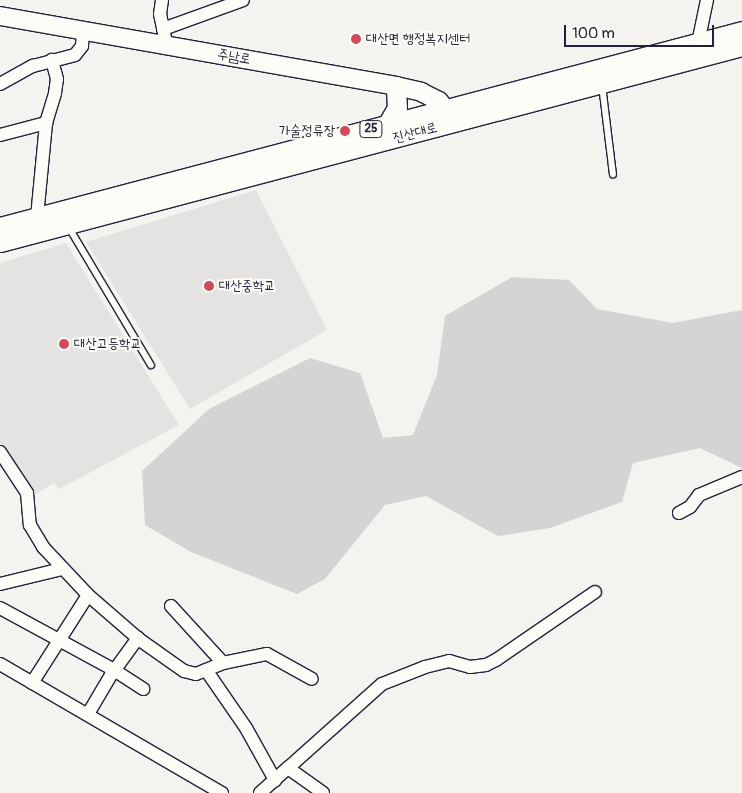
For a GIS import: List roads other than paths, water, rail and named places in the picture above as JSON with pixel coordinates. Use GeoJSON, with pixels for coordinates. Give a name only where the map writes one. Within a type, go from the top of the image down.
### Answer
{"type":"FeatureCollection","features":[{"type":"Feature","properties":{"kind":"main road","name":"진산대로"},"geometry":{"type":"LineString","coordinates":[[600,77],[698,43],[742,31]]}},
{"type":"Feature","properties":{"kind":"main road","name":"진산대로"},"geometry":{"type":"LineString","coordinates":[[0,227],[37,217],[66,218],[600,77],[742,46]]}},
{"type":"Feature","properties":{"kind":"main road"},"geometry":{"type":"LineString","coordinates":[[387,125],[397,108],[396,86]]}},
{"type":"Feature","properties":{"kind":"main road","name":"진산대로"},"geometry":{"type":"LineString","coordinates":[[0,242],[66,218],[387,125],[448,117]]}},
{"type":"Feature","properties":{"kind":"street"},"geometry":{"type":"LineString","coordinates":[[162,0],[160,14],[165,37],[243,0]]}},
{"type":"Feature","properties":{"kind":"street"},"geometry":{"type":"LineString","coordinates":[[698,43],[707,0]]}},
{"type":"Feature","properties":{"kind":"street","name":"주남로"},"geometry":{"type":"LineString","coordinates":[[0,16],[83,31],[165,37],[396,86],[432,96],[448,117]]}},
{"type":"Feature","properties":{"kind":"street"},"geometry":{"type":"LineString","coordinates":[[0,84],[33,66],[79,52],[82,46],[83,31]]}},
{"type":"Feature","properties":{"kind":"street"},"geometry":{"type":"LineString","coordinates":[[37,217],[46,123],[57,79],[52,60]]}},
{"type":"Feature","properties":{"kind":"street"},"geometry":{"type":"LineString","coordinates":[[0,135],[46,123]]}},
{"type":"Feature","properties":{"kind":"street"},"geometry":{"type":"LineString","coordinates":[[0,452],[27,493],[32,531],[42,548],[88,595],[138,638],[184,671],[196,674],[222,663],[267,654],[312,679]]}},
{"type":"Feature","properties":{"kind":"street"},"geometry":{"type":"LineString","coordinates":[[680,513],[690,507],[699,495],[742,477]]}},
{"type":"Feature","properties":{"kind":"street"},"geometry":{"type":"LineString","coordinates":[[0,584],[62,569]]}},
{"type":"Feature","properties":{"kind":"street"},"geometry":{"type":"LineString","coordinates":[[260,793],[382,684],[425,667],[449,661],[470,667],[491,663],[595,592]]}},
{"type":"Feature","properties":{"kind":"street"},"geometry":{"type":"LineString","coordinates":[[32,683],[58,638],[88,595]]}},
{"type":"Feature","properties":{"kind":"street"},"geometry":{"type":"LineString","coordinates":[[171,606],[222,663]]}},
{"type":"Feature","properties":{"kind":"street"},"geometry":{"type":"LineString","coordinates":[[0,608],[58,638],[114,670],[142,689]]}},
{"type":"Feature","properties":{"kind":"street"},"geometry":{"type":"LineString","coordinates":[[88,714],[114,670],[138,638]]}},
{"type":"Feature","properties":{"kind":"street"},"geometry":{"type":"LineString","coordinates":[[0,664],[222,793]]}},
{"type":"Feature","properties":{"kind":"street"},"geometry":{"type":"LineString","coordinates":[[206,670],[246,728],[275,780]]}},
{"type":"Feature","properties":{"kind":"street"},"geometry":{"type":"LineString","coordinates":[[288,768],[323,793]]}},
{"type":"Feature","properties":{"kind":"lane"},"geometry":{"type":"LineString","coordinates":[[600,77],[613,174]]}},
{"type":"Feature","properties":{"kind":"lane"},"geometry":{"type":"LineString","coordinates":[[66,218],[151,364]]}},
{"type":"Feature","properties":{"kind":"place","name":"대산면 행정복지센터"},"geometry":{"type":"Point","coordinates":[356,39]}},
{"type":"Feature","properties":{"kind":"place","name":"가술정류장"},"geometry":{"type":"Point","coordinates":[345,131]}},
{"type":"Feature","properties":{"kind":"place","name":"대산중학교"},"geometry":{"type":"Point","coordinates":[209,286]}},
{"type":"Feature","properties":{"kind":"place","name":"대산고등학교"},"geometry":{"type":"Point","coordinates":[64,344]}}]}
